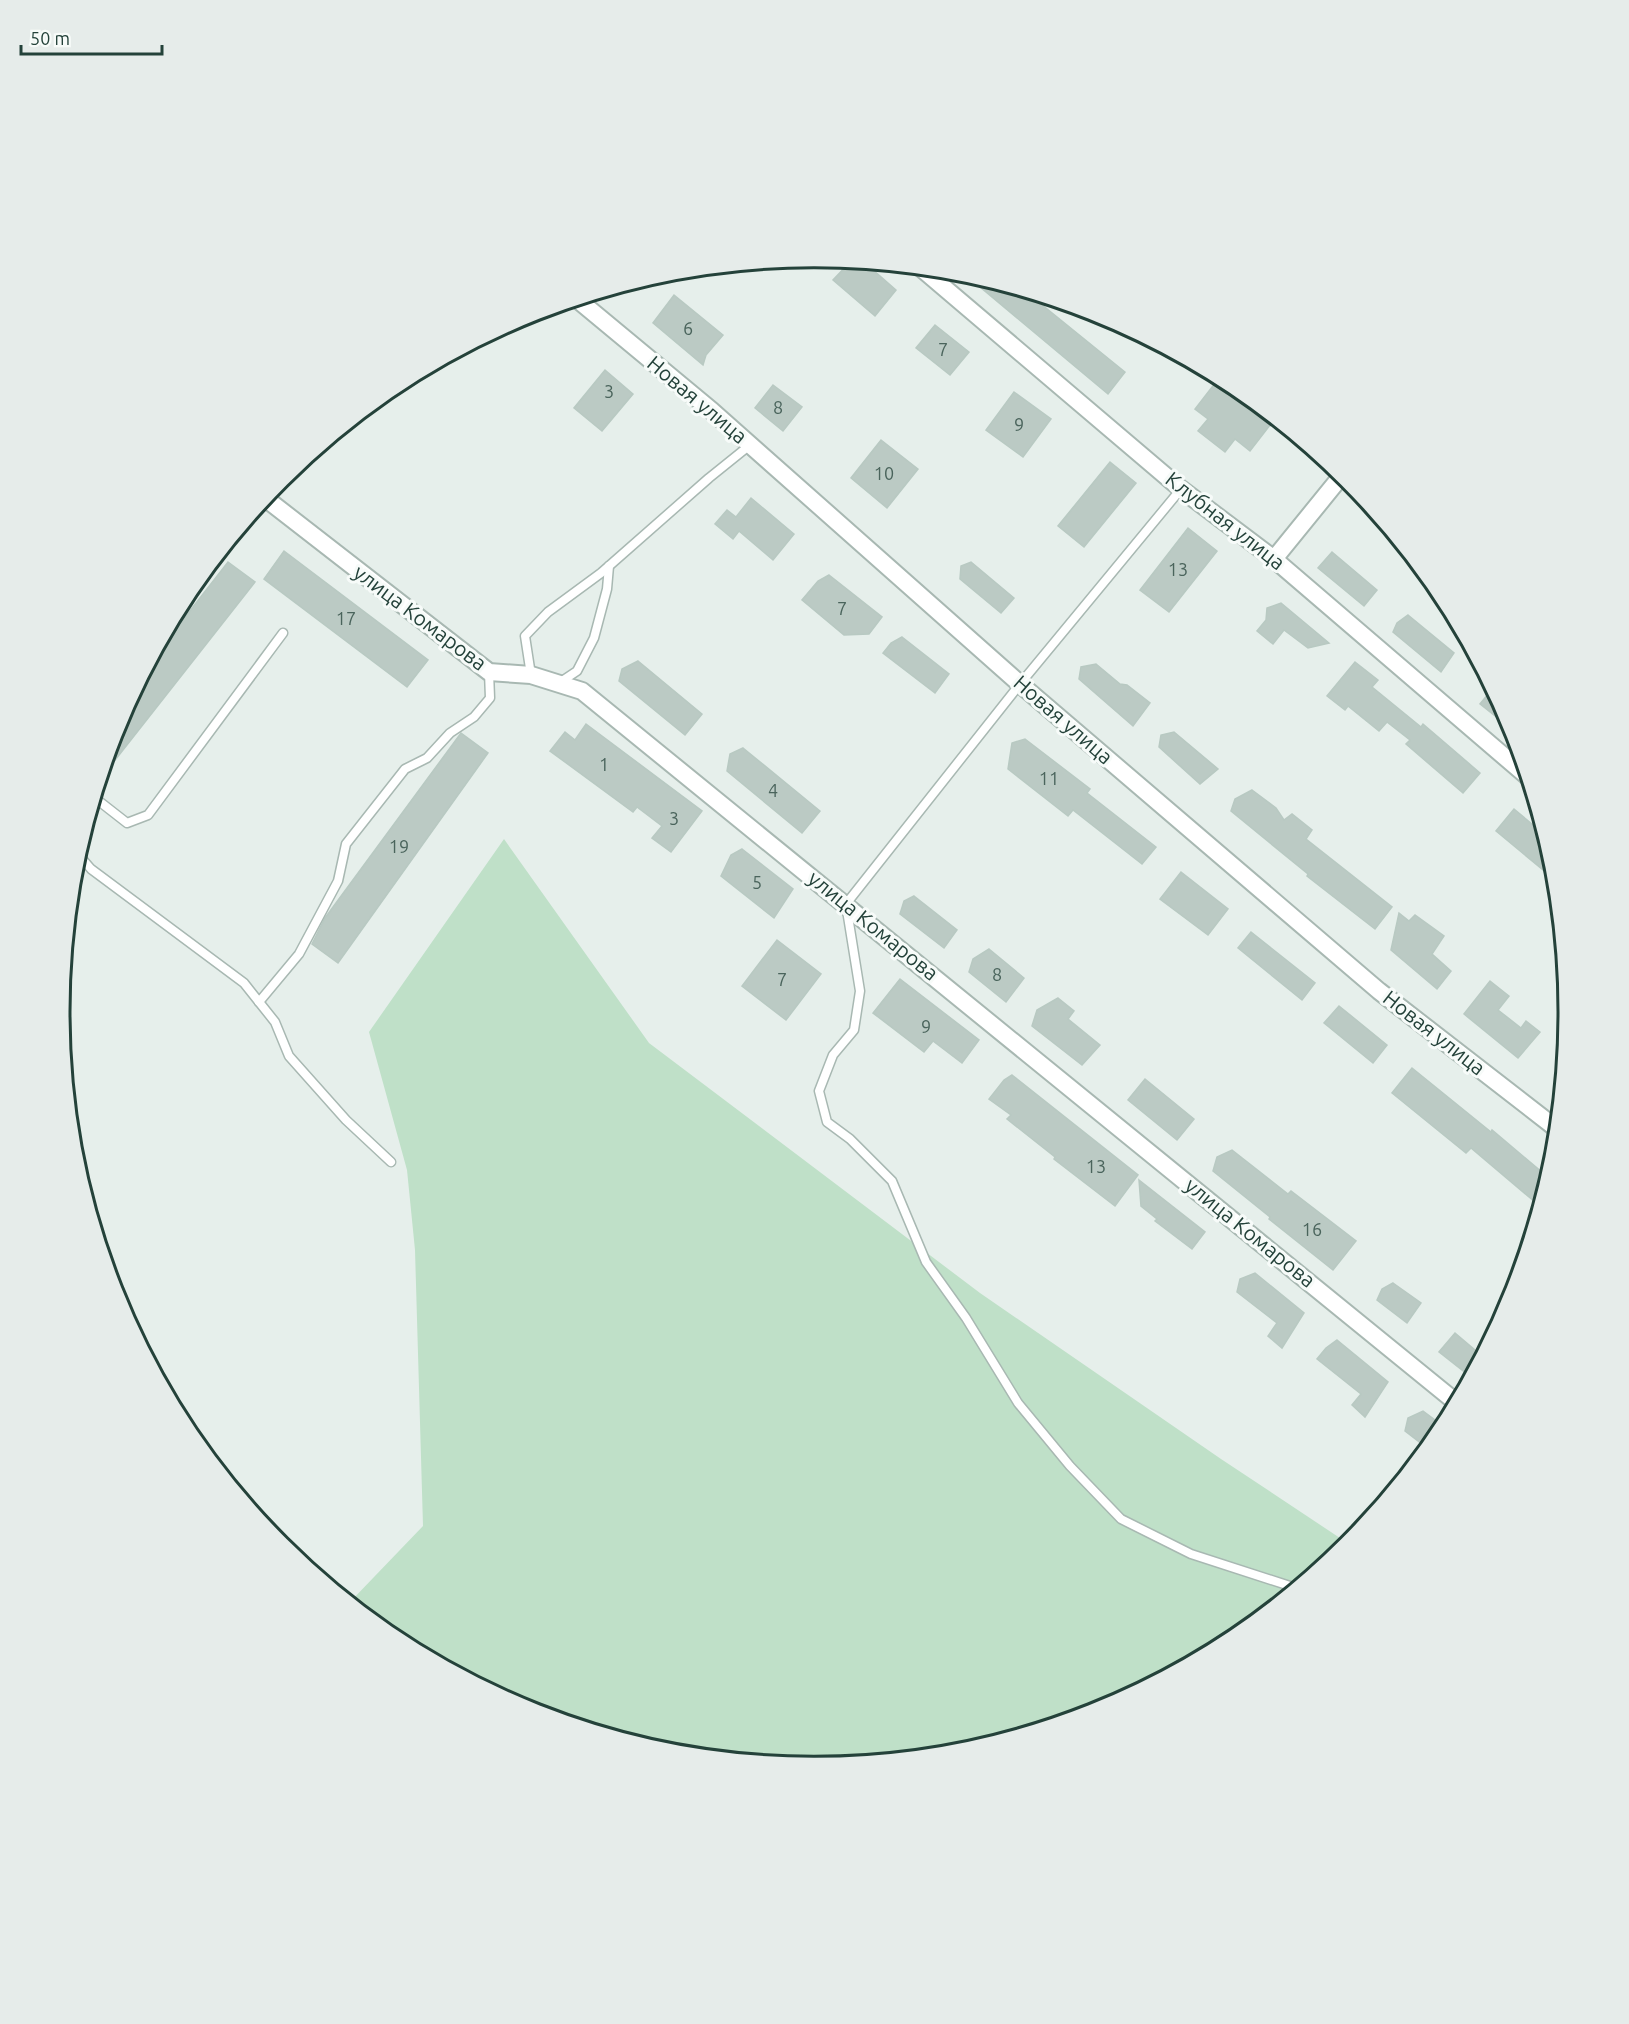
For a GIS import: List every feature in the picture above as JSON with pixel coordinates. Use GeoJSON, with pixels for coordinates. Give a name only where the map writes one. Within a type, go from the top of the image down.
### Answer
{"type":"FeatureCollection","features":[{"type":"Feature","properties":{"kind":"street","name":"Клубная улица"},"geometry":{"type":"LineString","coordinates":[[932,277],[1181,489],[1274,559],[1517,767]]}},
{"type":"Feature","properties":{"kind":"street","name":"Новая улица"},"geometry":{"type":"LineString","coordinates":[[583,304],[750,445],[1020,684],[1379,991],[1550,1123]]}},
{"type":"Feature","properties":{"kind":"street"},"geometry":{"type":"LineString","coordinates":[[1274,559],[1337,482]]}},
{"type":"Feature","properties":{"kind":"street","name":"улица Комарова"},"geometry":{"type":"LineString","coordinates":[[272,503],[489,672],[531,675],[582,691],[1451,1397]]}},
{"type":"Feature","properties":{"kind":"lane"},"geometry":{"type":"LineString","coordinates":[[531,675],[525,636],[548,612],[609,566],[709,477],[750,445]]}},
{"type":"Feature","properties":{"kind":"lane"},"geometry":{"type":"LineString","coordinates":[[1181,489],[1020,684],[846,904],[860,991],[854,1030],[833,1055],[819,1091],[827,1122],[850,1139],[892,1181],[926,1262],[966,1317],[1018,1403],[1070,1466],[1121,1519],[1191,1554],[1288,1585]]}},
{"type":"Feature","properties":{"kind":"lane"},"geometry":{"type":"LineString","coordinates":[[560,683],[577,671],[594,638],[607,590],[609,566]]}},
{"type":"Feature","properties":{"kind":"lane"},"geometry":{"type":"LineString","coordinates":[[101,803],[127,823],[148,815],[283,633]]}},
{"type":"Feature","properties":{"kind":"lane"},"geometry":{"type":"LineString","coordinates":[[259,1002],[298,954],[338,880],[346,844],[405,769],[427,758],[450,733],[474,717],[490,698],[489,672]]}},
{"type":"Feature","properties":{"kind":"lane"},"geometry":{"type":"LineString","coordinates":[[86,863],[244,983],[275,1022],[289,1056],[346,1120],[391,1162]]}},
{"type":"Feature","properties":{"kind":"green space"},"geometry":{"type":"Polygon","coordinates":[[[504,839],[649,1043],[980,1293],[1341,1538],[1305,1571],[1228,1631],[1144,1679],[1054,1717],[960,1742],[912,1750],[814,1756],[717,1750],[669,1742],[575,1717],[485,1679],[401,1631],[355,1597],[423,1526],[415,1250],[407,1170],[369,1032],[504,839]]]}},
{"type":"Feature","properties":{"kind":"building"},"geometry":{"type":"Polygon","coordinates":[[[843,269],[874,271],[896,290],[875,316],[833,280],[843,269]]]}},
{"type":"Feature","properties":{"kind":"building"},"geometry":{"type":"Polygon","coordinates":[[[979,287],[1039,303],[1125,372],[1108,394],[979,287]]]}},
{"type":"Feature","properties":{"kind":"building"},"geometry":{"type":"Polygon","coordinates":[[[674,295],[723,335],[706,355],[703,365],[653,323],[674,295]]]}},
{"type":"Feature","properties":{"kind":"building"},"geometry":{"type":"Polygon","coordinates":[[[935,325],[969,352],[950,375],[916,348],[935,325]]]}},
{"type":"Feature","properties":{"kind":"building"},"geometry":{"type":"Polygon","coordinates":[[[605,370],[633,394],[602,431],[574,408],[605,370]]]}},
{"type":"Feature","properties":{"kind":"building"},"geometry":{"type":"Polygon","coordinates":[[[773,385],[802,407],[783,431],[755,408],[773,385]]]}},
{"type":"Feature","properties":{"kind":"building"},"geometry":{"type":"Polygon","coordinates":[[[1214,385],[1270,425],[1250,451],[1235,439],[1225,452],[1198,431],[1208,419],[1195,409],[1214,385]]]}},
{"type":"Feature","properties":{"kind":"building"},"geometry":{"type":"Polygon","coordinates":[[[1014,392],[1051,419],[1023,457],[986,430],[1014,392]]]}},
{"type":"Feature","properties":{"kind":"building"},"geometry":{"type":"Polygon","coordinates":[[[881,440],[918,469],[887,508],[851,478],[881,440]]]}},
{"type":"Feature","properties":{"kind":"building"},"geometry":{"type":"Polygon","coordinates":[[[1110,462],[1136,483],[1084,547],[1058,526],[1110,462]]]}},
{"type":"Feature","properties":{"kind":"building"},"geometry":{"type":"Polygon","coordinates":[[[751,498],[794,534],[773,560],[739,531],[733,539],[715,524],[727,510],[736,517],[751,498]]]}},
{"type":"Feature","properties":{"kind":"building"},"geometry":{"type":"Polygon","coordinates":[[[1188,528],[1217,551],[1169,612],[1140,590],[1188,528]]]}},
{"type":"Feature","properties":{"kind":"building"},"geometry":{"type":"Polygon","coordinates":[[[284,551],[428,660],[407,687],[264,579],[284,551]]]}},
{"type":"Feature","properties":{"kind":"building"},"geometry":{"type":"Polygon","coordinates":[[[1332,552],[1377,590],[1364,606],[1318,568],[1332,552]]]}},
{"type":"Feature","properties":{"kind":"building"},"geometry":{"type":"Polygon","coordinates":[[[228,562],[255,582],[115,761],[147,683],[182,621],[228,562]]]}},
{"type":"Feature","properties":{"kind":"building"},"geometry":{"type":"Polygon","coordinates":[[[971,562],[1014,598],[1001,613],[960,579],[961,566],[971,562]]]}},
{"type":"Feature","properties":{"kind":"building"},"geometry":{"type":"Polygon","coordinates":[[[829,575],[882,617],[869,634],[844,635],[802,600],[818,581],[829,575]]]}},
{"type":"Feature","properties":{"kind":"building"},"geometry":{"type":"Polygon","coordinates":[[[1281,603],[1329,643],[1308,648],[1284,630],[1273,644],[1257,631],[1266,620],[1267,608],[1281,603]]]}},
{"type":"Feature","properties":{"kind":"building"},"geometry":{"type":"Polygon","coordinates":[[[1408,615],[1454,653],[1441,672],[1393,632],[1397,623],[1408,615]]]}},
{"type":"Feature","properties":{"kind":"building"},"geometry":{"type":"Polygon","coordinates":[[[902,637],[949,674],[935,693],[883,653],[891,643],[902,637]]]}},
{"type":"Feature","properties":{"kind":"building"},"geometry":{"type":"Polygon","coordinates":[[[638,661],[702,714],[685,735],[619,681],[622,669],[638,661]]]}},
{"type":"Feature","properties":{"kind":"building"},"geometry":{"type":"Polygon","coordinates":[[[1355,662],[1378,680],[1372,687],[1421,727],[1423,724],[1480,773],[1463,793],[1406,744],[1410,740],[1387,722],[1379,731],[1348,706],[1345,710],[1327,696],[1355,662]]]}},
{"type":"Feature","properties":{"kind":"building"},"geometry":{"type":"Polygon","coordinates":[[[1096,664],[1120,684],[1127,685],[1150,703],[1133,726],[1079,679],[1081,667],[1096,664]]]}},
{"type":"Feature","properties":{"kind":"building"},"geometry":{"type":"Polygon","coordinates":[[[1487,695],[1498,718],[1480,704],[1487,695]]]}},
{"type":"Feature","properties":{"kind":"building"},"geometry":{"type":"Polygon","coordinates":[[[586,724],[702,811],[671,852],[652,838],[662,826],[637,807],[633,812],[550,751],[565,732],[575,740],[586,724]]]}},
{"type":"Feature","properties":{"kind":"building"},"geometry":{"type":"Polygon","coordinates":[[[1174,732],[1218,769],[1200,784],[1159,747],[1161,735],[1174,732]]]}},
{"type":"Feature","properties":{"kind":"building"},"geometry":{"type":"Polygon","coordinates":[[[461,733],[488,753],[338,963],[312,944],[325,918],[461,733]]]}},
{"type":"Feature","properties":{"kind":"building"},"geometry":{"type":"Polygon","coordinates":[[[1025,739],[1090,789],[1087,793],[1156,847],[1142,864],[1073,810],[1068,816],[1008,769],[1012,743],[1025,739]]]}},
{"type":"Feature","properties":{"kind":"building"},"geometry":{"type":"Polygon","coordinates":[[[743,748],[820,811],[802,833],[727,771],[730,754],[743,748]]]}},
{"type":"Feature","properties":{"kind":"building"},"geometry":{"type":"Polygon","coordinates":[[[1252,790],[1276,808],[1284,820],[1292,814],[1312,830],[1306,839],[1392,907],[1375,929],[1307,876],[1308,874],[1231,811],[1235,799],[1252,790]]]}},
{"type":"Feature","properties":{"kind":"building"},"geometry":{"type":"Polygon","coordinates":[[[1514,809],[1535,826],[1543,870],[1496,831],[1514,809]]]}},
{"type":"Feature","properties":{"kind":"building"},"geometry":{"type":"Polygon","coordinates":[[[742,849],[793,889],[774,918],[721,876],[731,855],[742,849]]]}},
{"type":"Feature","properties":{"kind":"building"},"geometry":{"type":"Polygon","coordinates":[[[1181,872],[1228,909],[1208,935],[1160,899],[1181,872]]]}},
{"type":"Feature","properties":{"kind":"building"},"geometry":{"type":"Polygon","coordinates":[[[914,896],[957,930],[944,948],[900,914],[904,901],[914,896]]]}},
{"type":"Feature","properties":{"kind":"building"},"geometry":{"type":"Polygon","coordinates":[[[1399,913],[1409,921],[1415,915],[1444,936],[1432,954],[1451,971],[1437,989],[1391,950],[1399,913]]]}},
{"type":"Feature","properties":{"kind":"building"},"geometry":{"type":"Polygon","coordinates":[[[1251,932],[1315,983],[1302,1000],[1238,948],[1251,932]]]}},
{"type":"Feature","properties":{"kind":"building"},"geometry":{"type":"Polygon","coordinates":[[[777,940],[821,974],[786,1020],[742,986],[777,940]]]}},
{"type":"Feature","properties":{"kind":"building"},"geometry":{"type":"Polygon","coordinates":[[[989,949],[1024,978],[1006,1002],[969,972],[973,959],[989,949]]]}},
{"type":"Feature","properties":{"kind":"building"},"geometry":{"type":"Polygon","coordinates":[[[900,979],[979,1040],[962,1063],[933,1041],[924,1052],[873,1013],[900,979]]]}},
{"type":"Feature","properties":{"kind":"building"},"geometry":{"type":"Polygon","coordinates":[[[1490,981],[1509,996],[1498,1010],[1521,1028],[1526,1021],[1540,1032],[1518,1058],[1464,1014],[1490,981]]]}},
{"type":"Feature","properties":{"kind":"building"},"geometry":{"type":"Polygon","coordinates":[[[1058,998],[1074,1011],[1068,1019],[1100,1045],[1082,1065],[1032,1026],[1037,1010],[1058,998]]]}},
{"type":"Feature","properties":{"kind":"building"},"geometry":{"type":"Polygon","coordinates":[[[1339,1006],[1387,1045],[1373,1063],[1324,1023],[1339,1006]]]}},
{"type":"Feature","properties":{"kind":"building"},"geometry":{"type":"Polygon","coordinates":[[[1412,1068],[1541,1171],[1534,1201],[1471,1148],[1466,1153],[1392,1093],[1412,1068]]]}},
{"type":"Feature","properties":{"kind":"building"},"geometry":{"type":"Polygon","coordinates":[[[1012,1075],[1138,1175],[1115,1206],[1054,1159],[1055,1157],[1007,1119],[1011,1115],[989,1099],[1004,1080],[1012,1075]]]}},
{"type":"Feature","properties":{"kind":"building"},"geometry":{"type":"Polygon","coordinates":[[[1145,1079],[1194,1119],[1177,1140],[1128,1100],[1145,1079]]]}},
{"type":"Feature","properties":{"kind":"building"},"geometry":{"type":"Polygon","coordinates":[[[1232,1150],[1288,1194],[1291,1191],[1356,1241],[1333,1270],[1213,1171],[1217,1157],[1232,1150]]]}},
{"type":"Feature","properties":{"kind":"building"},"geometry":{"type":"Polygon","coordinates":[[[1139,1180],[1205,1232],[1192,1249],[1155,1221],[1157,1219],[1141,1206],[1139,1180]]]}},
{"type":"Feature","properties":{"kind":"building"},"geometry":{"type":"Polygon","coordinates":[[[1255,1273],[1304,1313],[1282,1348],[1268,1336],[1277,1323],[1237,1292],[1240,1279],[1255,1273]]]}},
{"type":"Feature","properties":{"kind":"building"},"geometry":{"type":"Polygon","coordinates":[[[1393,1283],[1421,1303],[1407,1323],[1377,1300],[1382,1289],[1393,1283]]]}},
{"type":"Feature","properties":{"kind":"building"},"geometry":{"type":"Polygon","coordinates":[[[1455,1333],[1476,1351],[1465,1372],[1439,1352],[1455,1333]]]}},
{"type":"Feature","properties":{"kind":"building"},"geometry":{"type":"Polygon","coordinates":[[[1337,1340],[1388,1382],[1365,1417],[1352,1405],[1361,1394],[1317,1359],[1337,1340]]]}},
{"type":"Feature","properties":{"kind":"building"},"geometry":{"type":"Polygon","coordinates":[[[1423,1411],[1436,1421],[1420,1443],[1405,1431],[1408,1418],[1423,1411]]]}}]}
